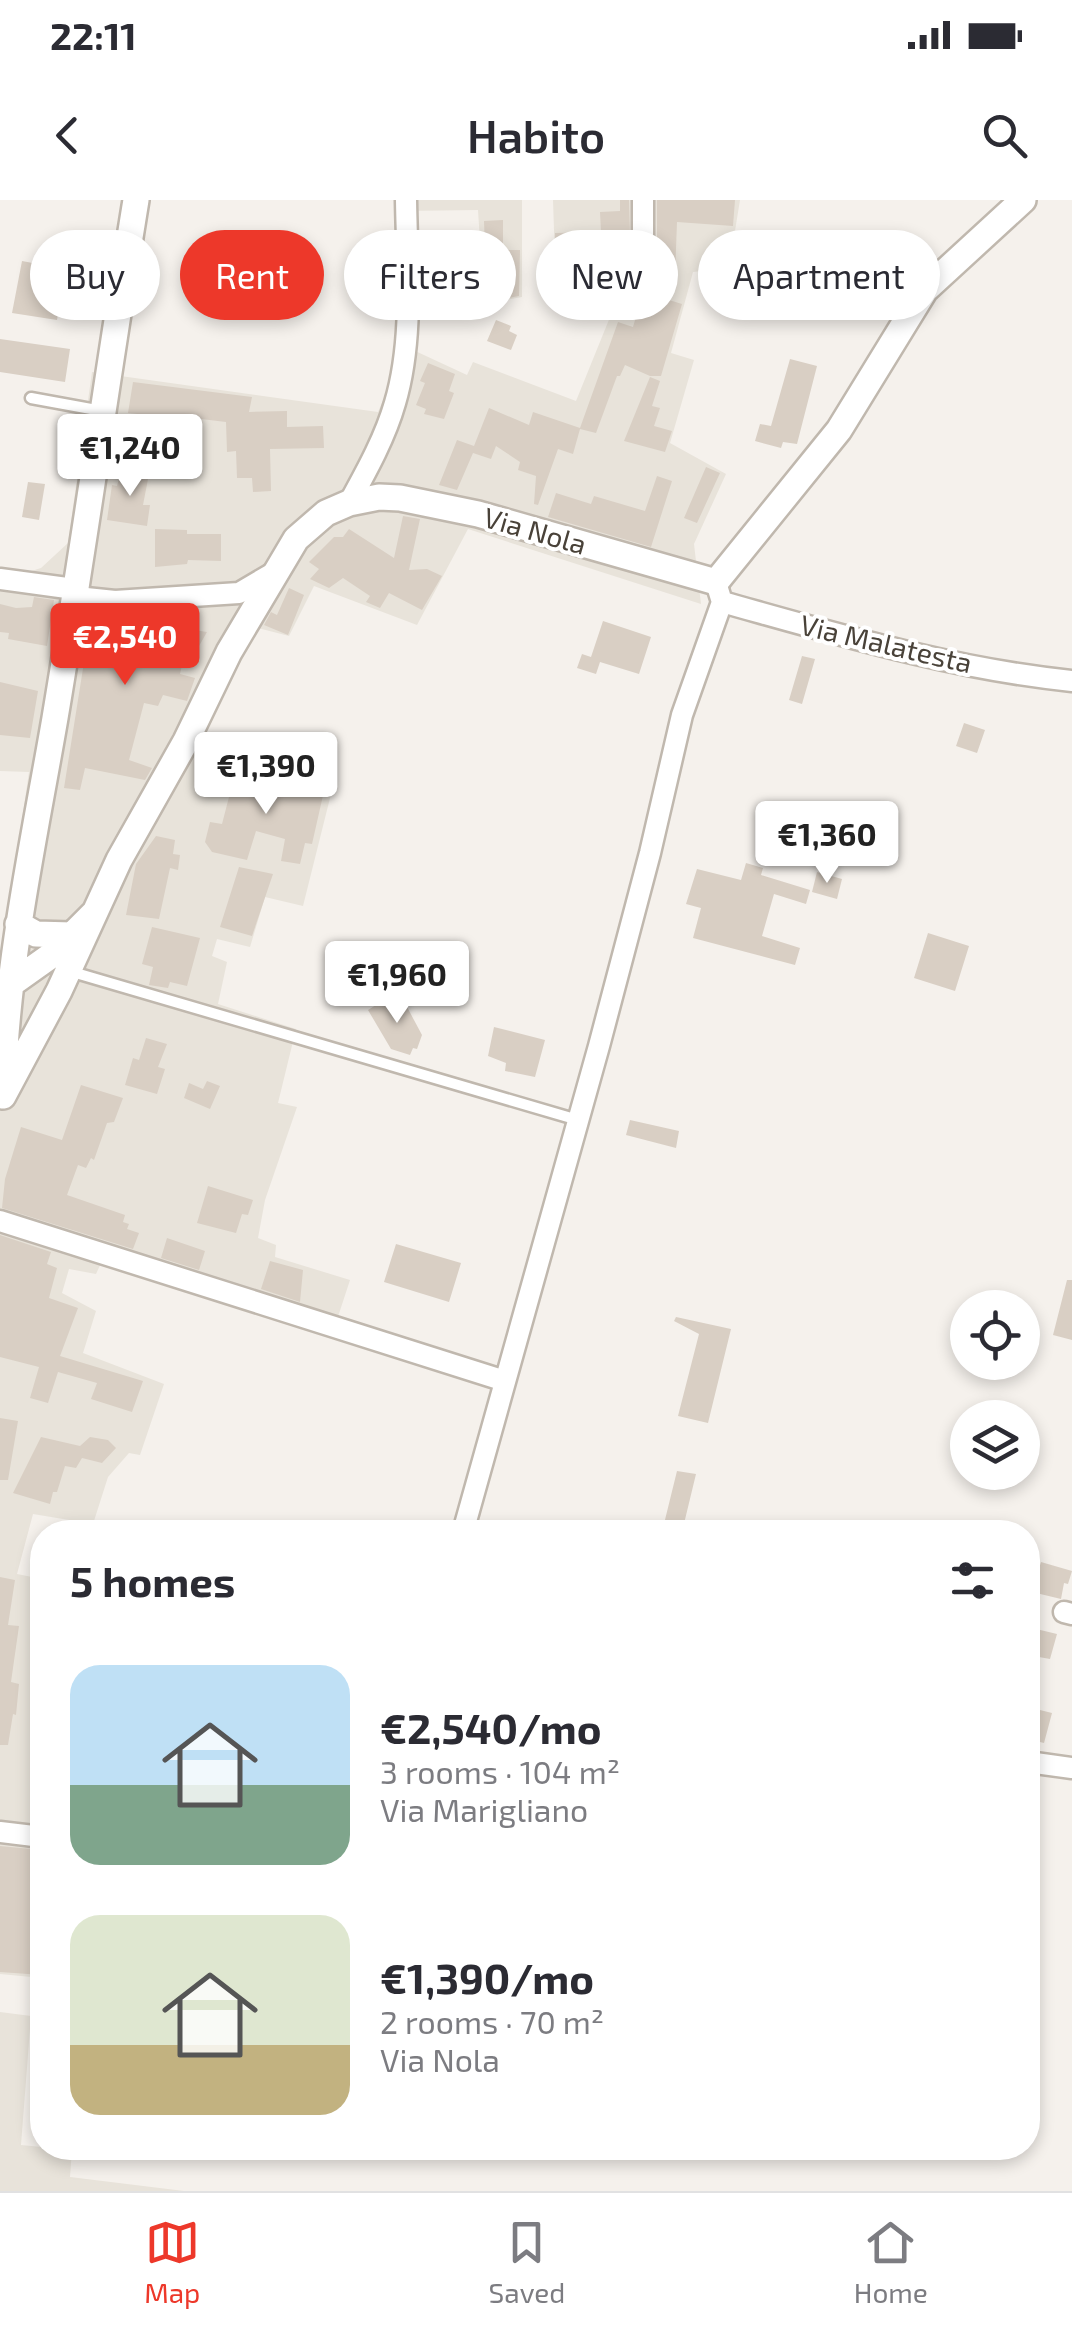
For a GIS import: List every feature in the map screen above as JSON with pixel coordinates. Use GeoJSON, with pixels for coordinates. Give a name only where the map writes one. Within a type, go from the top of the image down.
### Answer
{"type":"FeatureCollection","features":[{"type":"Feature","properties":{"kind":"street"},"geometry":{"type":"LineString","coordinates":[[2,1103],[18,924],[136,200]]}},
{"type":"Feature","properties":{"kind":"street"},"geometry":{"type":"LineString","coordinates":[[349,504],[395,404],[404,358],[408,295],[406,200]]}},
{"type":"Feature","properties":{"kind":"street"},"geometry":{"type":"LineString","coordinates":[[642,200],[642,230]]}},
{"type":"Feature","properties":{"kind":"street"},"geometry":{"type":"LineString","coordinates":[[466,1520],[650,853],[682,716],[728,565],[770,520],[839,430],[925,290],[1024,200]]}},
{"type":"Feature","properties":{"kind":"street","name":"Via Nola"},"geometry":{"type":"LineString","coordinates":[[2,1103],[93,914],[273,573],[296,539],[326,513],[379,497],[439,505],[719,592]]}},
{"type":"Feature","properties":{"kind":"street"},"geometry":{"type":"LineString","coordinates":[[0,579],[75,590],[86,598],[115,600],[239,593],[273,573]]}},
{"type":"Feature","properties":{"kind":"street","name":"Via Malatesta"},"geometry":{"type":"LineString","coordinates":[[719,592],[850,638],[1072,682]]}},
{"type":"Feature","properties":{"kind":"street","name":"Via Nola"},"geometry":{"type":"LineString","coordinates":[[10,991],[63,947],[93,914]]}},
{"type":"Feature","properties":{"kind":"street"},"geometry":{"type":"LineString","coordinates":[[18,924],[36,934],[72,935]]}},
{"type":"Feature","properties":{"kind":"street"},"geometry":{"type":"LineString","coordinates":[[10,991],[64,981]]}},
{"type":"Feature","properties":{"kind":"street"},"geometry":{"type":"LineString","coordinates":[[0,1221],[504,1381]]}},
{"type":"Feature","properties":{"kind":"street"},"geometry":{"type":"LineString","coordinates":[[1040,1764],[1072,1768]]}},
{"type":"Feature","properties":{"kind":"street"},"geometry":{"type":"LineString","coordinates":[[0,1832],[30,1836]]}},
{"type":"Feature","properties":{"kind":"lane"},"geometry":{"type":"LineString","coordinates":[[32,398],[103,411]]}},
{"type":"Feature","properties":{"kind":"lane"},"geometry":{"type":"LineString","coordinates":[[64,981],[578,1120]]}},
{"type":"Feature","properties":{"kind":"shaded area"},"geometry":{"type":"Polygon","coordinates":[[[401,200],[522,200],[522,297],[516,298],[516,230],[479,230],[478,210],[401,211],[401,200]]]}},
{"type":"Feature","properties":{"kind":"shaded area"},"geometry":{"type":"Polygon","coordinates":[[[553,200],[740,200],[735,230],[698,230],[698,271],[693,272],[671,353],[694,360],[670,443],[726,474],[694,544],[701,604],[468,529],[417,625],[314,586],[289,636],[254,627],[192,754],[332,790],[303,906],[265,897],[250,947],[217,939],[212,956],[227,962],[218,1004],[296,1029],[278,1103],[297,1107],[265,1200],[258,1238],[276,1245],[275,1257],[350,1280],[332,1335],[102,1261],[96,1274],[69,1269],[62,1293],[96,1311],[83,1353],[164,1384],[140,1455],[129,1453],[108,1477],[94,1520],[33,1514],[30,1520],[17,1574],[30,1577],[30,1977],[0,1974],[0,969],[29,772],[0,771],[0,568],[25,573],[41,568],[68,543],[92,372],[378,412],[389,386],[398,343],[467,375],[473,362],[576,401],[609,320],[678,320],[678,230],[554,230],[553,200]]]}},
{"type":"Feature","properties":{"kind":"shaded area"},"geometry":{"type":"Polygon","coordinates":[[[0,2012],[30,2016],[21,2145],[30,2146],[30,2160],[71,2160],[70,2177],[184,2191],[0,2191],[0,2012]]]}},
{"type":"Feature","properties":{"kind":"building"},"geometry":{"type":"Polygon","coordinates":[[[620,200],[629,200],[630,230],[601,230],[600,212],[620,211],[620,200]]]}},
{"type":"Feature","properties":{"kind":"building"},"geometry":{"type":"Polygon","coordinates":[[[657,200],[735,200],[733,226],[677,222],[677,230],[657,230],[657,200]]]}},
{"type":"Feature","properties":{"kind":"building"},"geometry":{"type":"Polygon","coordinates":[[[503,220],[503,230],[484,230],[484,221],[503,220]]]}},
{"type":"Feature","properties":{"kind":"building"},"geometry":{"type":"Polygon","coordinates":[[[516,250],[520,250],[516,297],[516,250]]]}},
{"type":"Feature","properties":{"kind":"building"},"geometry":{"type":"Polygon","coordinates":[[[22,261],[30,263],[30,316],[12,313],[22,261]]]}},
{"type":"Feature","properties":{"kind":"building"},"geometry":{"type":"Polygon","coordinates":[[[496,320],[511,326],[509,331],[517,335],[511,350],[487,341],[496,320]]]}},
{"type":"Feature","properties":{"kind":"building"},"geometry":{"type":"Polygon","coordinates":[[[635,320],[677,320],[661,376],[650,376],[625,365],[617,376],[596,433],[580,429],[573,454],[558,449],[538,505],[534,504],[536,476],[518,470],[520,462],[496,446],[491,459],[473,453],[457,490],[439,485],[457,440],[474,446],[489,408],[529,425],[533,412],[580,428],[618,322],[633,327],[635,320]]]}},
{"type":"Feature","properties":{"kind":"building"},"geometry":{"type":"Polygon","coordinates":[[[0,339],[70,349],[65,382],[0,372],[0,339]]]}},
{"type":"Feature","properties":{"kind":"building"},"geometry":{"type":"Polygon","coordinates":[[[790,359],[817,366],[797,444],[783,442],[781,448],[755,441],[760,424],[771,426],[790,359]]]}},
{"type":"Feature","properties":{"kind":"building"},"geometry":{"type":"Polygon","coordinates":[[[428,363],[455,374],[449,391],[454,393],[444,419],[424,414],[426,409],[416,405],[428,363]]]}},
{"type":"Feature","properties":{"kind":"building"},"geometry":{"type":"Polygon","coordinates":[[[650,377],[660,381],[652,406],[660,408],[654,426],[672,431],[665,452],[624,441],[650,377]]]}},
{"type":"Feature","properties":{"kind":"building"},"geometry":{"type":"Polygon","coordinates":[[[133,382],[252,397],[249,412],[287,411],[287,427],[323,426],[324,448],[270,449],[271,491],[253,492],[252,478],[237,478],[236,451],[227,452],[226,422],[177,416],[175,429],[153,429],[155,416],[128,413],[133,382]]]}},
{"type":"Feature","properties":{"kind":"building"},"geometry":{"type":"Polygon","coordinates":[[[706,467],[720,473],[697,523],[684,518],[706,467]]]}},
{"type":"Feature","properties":{"kind":"building"},"geometry":{"type":"Polygon","coordinates":[[[122,468],[149,474],[143,505],[150,505],[147,526],[107,520],[112,485],[117,486],[122,468]]]}},
{"type":"Feature","properties":{"kind":"building"},"geometry":{"type":"Polygon","coordinates":[[[657,476],[672,481],[651,547],[548,517],[556,493],[591,504],[594,496],[645,511],[657,476]]]}},
{"type":"Feature","properties":{"kind":"building"},"geometry":{"type":"Polygon","coordinates":[[[28,482],[45,484],[39,520],[22,517],[28,482]]]}},
{"type":"Feature","properties":{"kind":"building"},"geometry":{"type":"Polygon","coordinates":[[[403,516],[420,519],[409,570],[427,569],[442,576],[422,610],[389,593],[380,608],[366,602],[370,596],[343,578],[329,588],[310,579],[319,569],[309,562],[334,537],[343,537],[349,529],[394,558],[403,516]]]}},
{"type":"Feature","properties":{"kind":"building"},"geometry":{"type":"Polygon","coordinates":[[[155,529],[221,534],[221,561],[188,560],[187,564],[155,567],[155,529]]]}},
{"type":"Feature","properties":{"kind":"building"},"geometry":{"type":"Polygon","coordinates":[[[289,588],[304,595],[288,635],[264,625],[271,612],[277,615],[289,588]]]}},
{"type":"Feature","properties":{"kind":"building"},"geometry":{"type":"Polygon","coordinates":[[[34,597],[54,600],[47,646],[8,639],[9,633],[0,632],[0,604],[32,607],[34,597]]]}},
{"type":"Feature","properties":{"kind":"building"},"geometry":{"type":"Polygon","coordinates":[[[89,612],[172,614],[170,626],[207,632],[199,646],[187,644],[180,674],[195,678],[187,701],[163,695],[158,706],[144,703],[129,760],[152,768],[145,780],[85,768],[80,790],[64,788],[89,612]]]}},
{"type":"Feature","properties":{"kind":"building"},"geometry":{"type":"Polygon","coordinates":[[[603,621],[651,637],[639,674],[600,662],[596,674],[577,668],[582,654],[591,657],[603,621]]]}},
{"type":"Feature","properties":{"kind":"building"},"geometry":{"type":"Polygon","coordinates":[[[802,656],[815,659],[802,704],[789,700],[802,656]]]}},
{"type":"Feature","properties":{"kind":"building"},"geometry":{"type":"Polygon","coordinates":[[[0,682],[38,691],[30,738],[0,735],[0,682]]]}},
{"type":"Feature","properties":{"kind":"building"},"geometry":{"type":"Polygon","coordinates":[[[964,723],[985,730],[977,753],[956,746],[964,723]]]}},
{"type":"Feature","properties":{"kind":"building"},"geometry":{"type":"Polygon","coordinates":[[[236,770],[324,791],[312,844],[305,843],[300,864],[281,861],[285,839],[256,831],[247,860],[212,852],[205,842],[210,822],[222,824],[236,770]]]}},
{"type":"Feature","properties":{"kind":"building"},"geometry":{"type":"Polygon","coordinates":[[[156,836],[175,840],[173,854],[180,855],[178,870],[170,868],[159,919],[126,915],[136,864],[156,836]]]}},
{"type":"Feature","properties":{"kind":"building"},"geometry":{"type":"Polygon","coordinates":[[[746,863],[763,868],[761,875],[810,890],[806,904],[774,894],[762,936],[800,948],[795,965],[693,938],[701,908],[686,904],[697,869],[741,880],[746,863]]]}},
{"type":"Feature","properties":{"kind":"building"},"geometry":{"type":"Polygon","coordinates":[[[239,867],[273,874],[252,936],[220,927],[239,867]]]}},
{"type":"Feature","properties":{"kind":"building"},"geometry":{"type":"Polygon","coordinates":[[[817,872],[842,879],[837,899],[812,892],[817,872]]]}},
{"type":"Feature","properties":{"kind":"building"},"geometry":{"type":"Polygon","coordinates":[[[152,927],[200,938],[187,986],[170,982],[168,988],[149,985],[153,967],[142,964],[152,927]]]}},
{"type":"Feature","properties":{"kind":"building"},"geometry":{"type":"Polygon","coordinates":[[[928,933],[969,946],[955,991],[914,978],[928,933]]]}},
{"type":"Feature","properties":{"kind":"building"},"geometry":{"type":"Polygon","coordinates":[[[392,995],[399,1008],[406,1005],[422,1035],[410,1055],[391,1049],[368,1010],[392,995]]]}},
{"type":"Feature","properties":{"kind":"building"},"geometry":{"type":"Polygon","coordinates":[[[494,1027],[545,1040],[535,1077],[505,1071],[506,1063],[488,1056],[494,1027]]]}},
{"type":"Feature","properties":{"kind":"building"},"geometry":{"type":"Polygon","coordinates":[[[146,1038],[167,1044],[158,1067],[165,1069],[157,1094],[125,1085],[133,1058],[139,1060],[146,1038]]]}},
{"type":"Feature","properties":{"kind":"building"},"geometry":{"type":"Polygon","coordinates":[[[207,1081],[220,1086],[210,1109],[184,1098],[189,1083],[203,1089],[207,1081]]]}},
{"type":"Feature","properties":{"kind":"building"},"geometry":{"type":"Polygon","coordinates":[[[81,1085],[123,1098],[114,1122],[107,1123],[94,1160],[91,1158],[86,1168],[78,1165],[67,1195],[125,1215],[127,1229],[139,1233],[133,1249],[2,1208],[5,1179],[21,1127],[62,1140],[81,1085]]]}},
{"type":"Feature","properties":{"kind":"building"},"geometry":{"type":"Polygon","coordinates":[[[630,1120],[679,1131],[676,1148],[626,1135],[630,1120]]]}},
{"type":"Feature","properties":{"kind":"building"},"geometry":{"type":"Polygon","coordinates":[[[208,1186],[253,1200],[248,1215],[242,1214],[236,1233],[197,1223],[208,1186]]]}},
{"type":"Feature","properties":{"kind":"building"},"geometry":{"type":"Polygon","coordinates":[[[0,1235],[51,1252],[47,1264],[57,1268],[49,1298],[78,1308],[60,1356],[143,1381],[132,1412],[91,1399],[97,1383],[58,1372],[48,1403],[30,1398],[39,1367],[0,1357],[0,1235]]]}},
{"type":"Feature","properties":{"kind":"building"},"geometry":{"type":"Polygon","coordinates":[[[167,1238],[205,1251],[199,1270],[161,1258],[167,1238]]]}},
{"type":"Feature","properties":{"kind":"building"},"geometry":{"type":"Polygon","coordinates":[[[396,1244],[461,1263],[449,1302],[384,1282],[396,1244]]]}},
{"type":"Feature","properties":{"kind":"building"},"geometry":{"type":"Polygon","coordinates":[[[270,1261],[303,1270],[300,1302],[261,1289],[270,1261]]]}},
{"type":"Feature","properties":{"kind":"building"},"geometry":{"type":"Polygon","coordinates":[[[1067,1280],[1072,1280],[1072,1340],[1053,1335],[1067,1280]]]}},
{"type":"Feature","properties":{"kind":"building"},"geometry":{"type":"Polygon","coordinates":[[[676,1317],[731,1329],[708,1423],[678,1416],[699,1334],[674,1321],[676,1317]]]}},
{"type":"Feature","properties":{"kind":"building"},"geometry":{"type":"Polygon","coordinates":[[[0,1418],[18,1421],[8,1480],[0,1480],[0,1418]]]}},
{"type":"Feature","properties":{"kind":"building"},"geometry":{"type":"Polygon","coordinates":[[[41,1437],[80,1446],[90,1437],[108,1440],[116,1448],[102,1463],[82,1458],[76,1468],[65,1466],[50,1504],[13,1493],[41,1437]]]}},
{"type":"Feature","properties":{"kind":"building"},"geometry":{"type":"Polygon","coordinates":[[[677,1471],[696,1474],[685,1520],[665,1520],[677,1471]]]}},
{"type":"Feature","properties":{"kind":"building"},"geometry":{"type":"Polygon","coordinates":[[[1041,1562],[1072,1571],[1068,1584],[1064,1583],[1061,1599],[1040,1594],[1041,1562]]]}},
{"type":"Feature","properties":{"kind":"building"},"geometry":{"type":"Polygon","coordinates":[[[0,1577],[15,1580],[8,1625],[19,1626],[11,1682],[19,1684],[8,1745],[0,1745],[0,1577]]]}},
{"type":"Feature","properties":{"kind":"building"},"geometry":{"type":"Polygon","coordinates":[[[1040,1630],[1057,1634],[1050,1659],[1040,1657],[1040,1630]]]}},
{"type":"Feature","properties":{"kind":"building"},"geometry":{"type":"Polygon","coordinates":[[[1040,1710],[1052,1713],[1044,1743],[1040,1742],[1040,1710]]]}},
{"type":"Feature","properties":{"kind":"building"},"geometry":{"type":"Polygon","coordinates":[[[0,1846],[30,1849],[30,1974],[0,1972],[0,1846]]]}}]}
